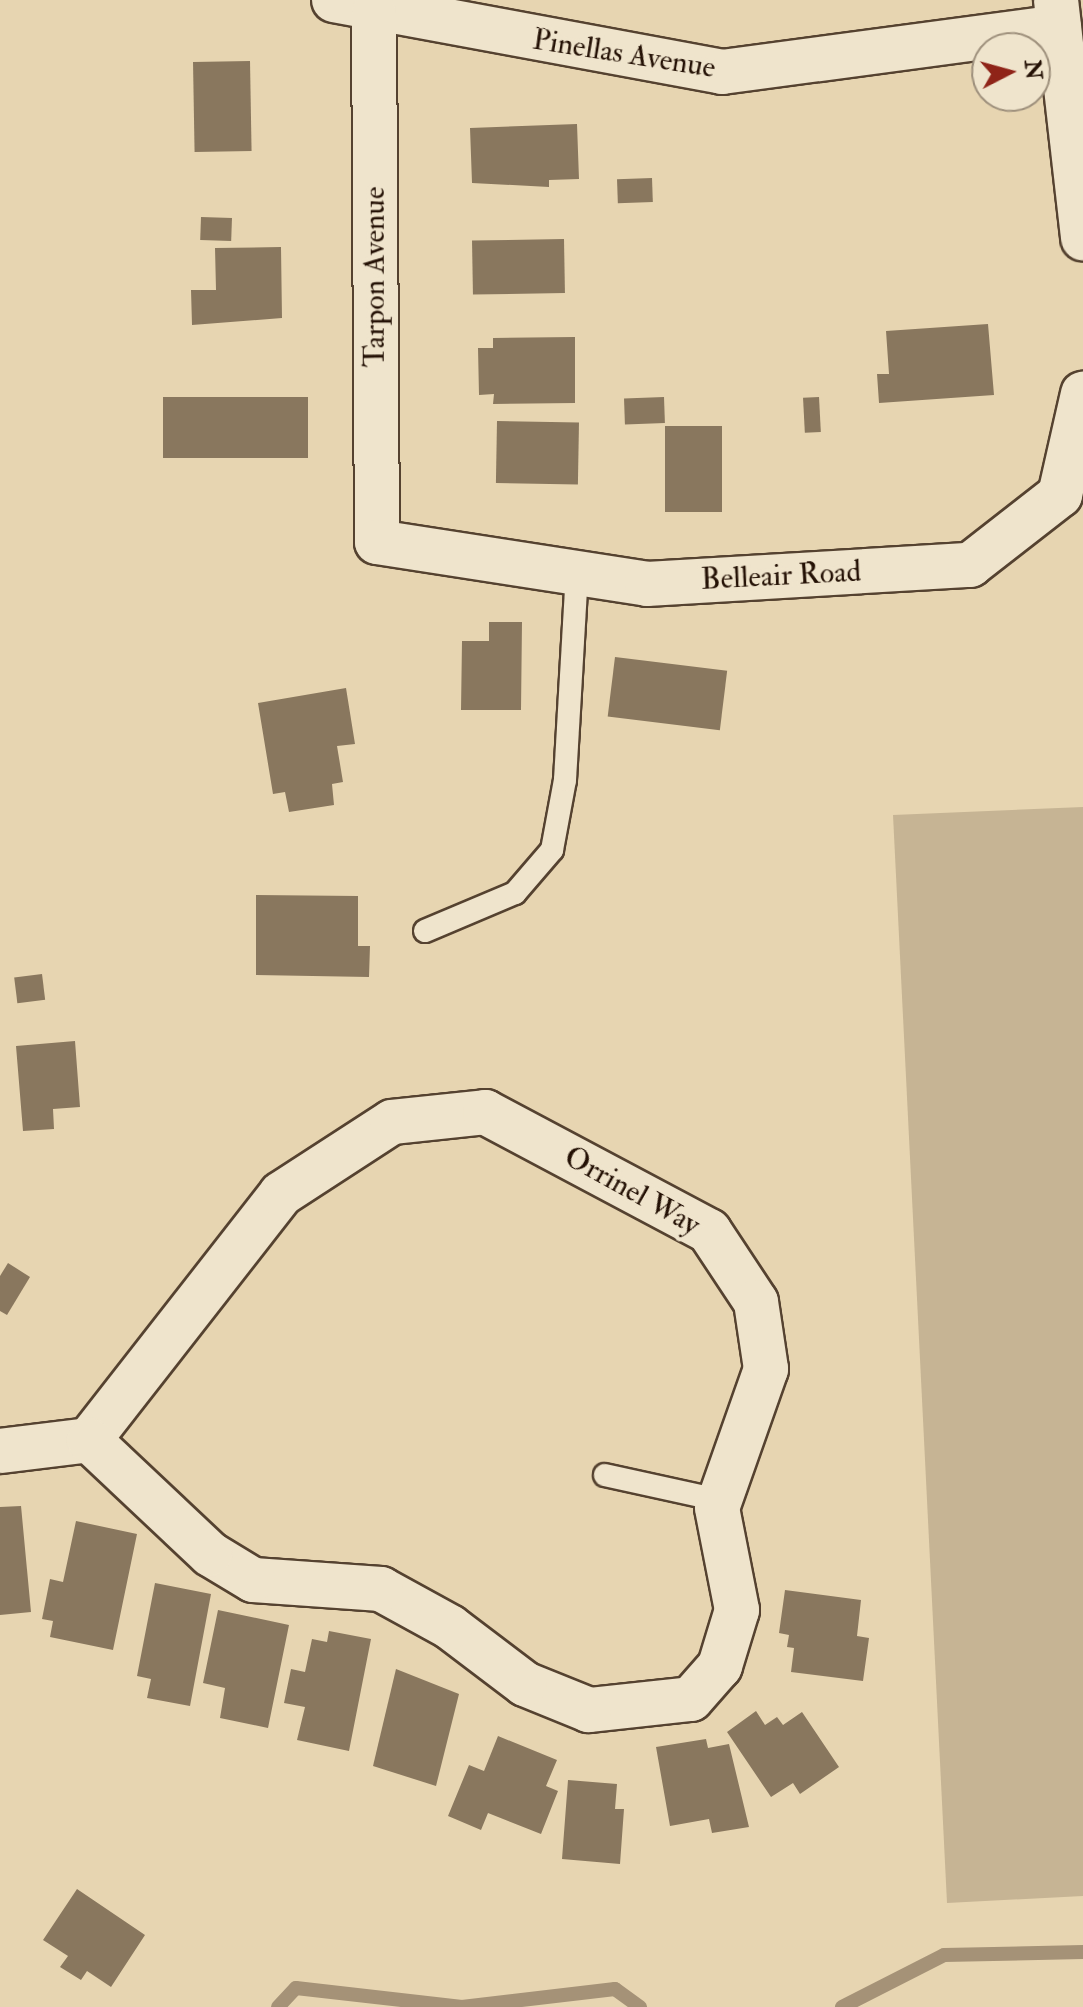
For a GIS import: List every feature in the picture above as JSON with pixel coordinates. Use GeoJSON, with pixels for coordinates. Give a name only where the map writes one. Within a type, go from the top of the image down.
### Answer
{"type":"FeatureCollection","features":[{"type":"Feature","properties":{"kind":"street","name":"Pinellas Avenue"},"geometry":{"type":"LineString","coordinates":[[354,6],[722,72],[1058,13]]}},
{"type":"Feature","properties":{"kind":"street","name":"Tarpon Avenue"},"geometry":{"type":"LineString","coordinates":[[354,6],[377,542]]}},
{"type":"Feature","properties":{"kind":"street"},"geometry":{"type":"LineString","coordinates":[[1058,13],[1083,238]]}},
{"type":"Feature","properties":{"kind":"street","name":"Belleair Road"},"geometry":{"type":"LineString","coordinates":[[377,542],[647,584],[970,565],[1060,495],[1083,394]]}},
{"type":"Feature","properties":{"kind":"street","name":"Orrinel Way"},"geometry":{"type":"LineString","coordinates":[[485,1112],[709,1231],[756,1302],[766,1369],[719,1500],[737,1610],[720,1666],[691,1699],[589,1710],[525,1684],[450,1627],[381,1589],[253,1580],[210,1554],[89,1440],[281,1194],[392,1122],[485,1112]]}},
{"type":"Feature","properties":{"kind":"street"},"geometry":{"type":"LineString","coordinates":[[0,1451],[89,1440]]}},
{"type":"Feature","properties":{"kind":"lane"},"geometry":{"type":"LineString","coordinates":[[425,931],[515,893],[552,850],[565,780],[577,572]]}},
{"type":"Feature","properties":{"kind":"lane"},"geometry":{"type":"LineString","coordinates":[[605,1475],[719,1500]]}},
{"type":"Feature","properties":{"kind":"shaded area"},"geometry":{"type":"Polygon","coordinates":[[[1083,807],[1083,1896],[947,1903],[893,815],[1083,807]]]}},
{"type":"Feature","properties":{"kind":"building"},"geometry":{"type":"Polygon","coordinates":[[[250,61],[252,151],[195,152],[193,62],[250,61]]]}},
{"type":"Feature","properties":{"kind":"building"},"geometry":{"type":"Polygon","coordinates":[[[577,124],[579,179],[549,180],[549,187],[472,183],[470,128],[577,124]]]}},
{"type":"Feature","properties":{"kind":"building"},"geometry":{"type":"Polygon","coordinates":[[[652,178],[653,202],[618,203],[617,179],[652,178]]]}},
{"type":"Feature","properties":{"kind":"building"},"geometry":{"type":"Polygon","coordinates":[[[201,217],[232,218],[231,241],[200,240],[201,217]]]}},
{"type":"Feature","properties":{"kind":"building"},"geometry":{"type":"Polygon","coordinates":[[[564,239],[565,293],[473,295],[472,241],[564,239]]]}},
{"type":"Feature","properties":{"kind":"building"},"geometry":{"type":"Polygon","coordinates":[[[281,247],[282,318],[192,325],[191,290],[216,290],[215,248],[281,247]]]}},
{"type":"Feature","properties":{"kind":"building"},"geometry":{"type":"Polygon","coordinates":[[[988,324],[994,395],[879,403],[877,374],[889,374],[886,331],[988,324]]]}},
{"type":"Feature","properties":{"kind":"building"},"geometry":{"type":"Polygon","coordinates":[[[575,337],[575,403],[493,404],[494,394],[479,395],[478,348],[493,348],[493,338],[575,337]]]}},
{"type":"Feature","properties":{"kind":"building"},"geometry":{"type":"Polygon","coordinates":[[[163,397],[308,397],[308,458],[163,458],[163,397]]]}},
{"type":"Feature","properties":{"kind":"building"},"geometry":{"type":"Polygon","coordinates":[[[664,397],[665,423],[625,424],[624,398],[664,397]]]}},
{"type":"Feature","properties":{"kind":"building"},"geometry":{"type":"Polygon","coordinates":[[[819,397],[821,432],[805,433],[803,398],[819,397]]]}},
{"type":"Feature","properties":{"kind":"building"},"geometry":{"type":"Polygon","coordinates":[[[497,421],[579,422],[578,484],[496,483],[497,421]]]}},
{"type":"Feature","properties":{"kind":"building"},"geometry":{"type":"Polygon","coordinates":[[[665,426],[722,426],[722,512],[665,512],[665,426]]]}},
{"type":"Feature","properties":{"kind":"building"},"geometry":{"type":"Polygon","coordinates":[[[489,622],[522,622],[521,710],[461,710],[462,641],[489,641],[489,622]]]}},
{"type":"Feature","properties":{"kind":"building"},"geometry":{"type":"Polygon","coordinates":[[[615,657],[727,671],[720,730],[608,717],[615,657]]]}},
{"type":"Feature","properties":{"kind":"building"},"geometry":{"type":"Polygon","coordinates":[[[346,688],[355,744],[337,746],[343,782],[332,784],[334,805],[289,812],[285,792],[273,794],[258,703],[346,688]]]}},
{"type":"Feature","properties":{"kind":"building"},"geometry":{"type":"Polygon","coordinates":[[[256,895],[358,896],[358,946],[370,946],[369,977],[256,975],[256,895]]]}},
{"type":"Feature","properties":{"kind":"building"},"geometry":{"type":"Polygon","coordinates":[[[42,974],[45,1000],[17,1003],[14,977],[42,974]]]}},
{"type":"Feature","properties":{"kind":"building"},"geometry":{"type":"Polygon","coordinates":[[[75,1041],[80,1107],[53,1109],[54,1129],[23,1131],[16,1046],[75,1041]]]}},
{"type":"Feature","properties":{"kind":"building"},"geometry":{"type":"Polygon","coordinates":[[[8,1263],[30,1277],[7,1315],[0,1311],[0,1276],[8,1263]]]}},
{"type":"Feature","properties":{"kind":"building"},"geometry":{"type":"Polygon","coordinates":[[[21,1506],[31,1612],[0,1615],[0,1507],[21,1506]]]}},
{"type":"Feature","properties":{"kind":"building"},"geometry":{"type":"Polygon","coordinates":[[[76,1521],[137,1534],[113,1650],[50,1637],[53,1621],[42,1619],[50,1579],[63,1582],[76,1521]]]}},
{"type":"Feature","properties":{"kind":"building"},"geometry":{"type":"Polygon","coordinates":[[[155,1583],[211,1594],[190,1706],[147,1698],[151,1679],[137,1676],[155,1583]]]}},
{"type":"Feature","properties":{"kind":"building"},"geometry":{"type":"Polygon","coordinates":[[[785,1590],[861,1600],[857,1636],[869,1638],[863,1681],[791,1672],[794,1648],[787,1647],[789,1635],[779,1633],[785,1590]]]}},
{"type":"Feature","properties":{"kind":"building"},"geometry":{"type":"Polygon","coordinates":[[[218,1610],[289,1625],[268,1728],[220,1718],[225,1688],[203,1683],[218,1610]]]}},
{"type":"Feature","properties":{"kind":"building"},"geometry":{"type":"Polygon","coordinates":[[[329,1631],[371,1639],[349,1751],[297,1740],[305,1707],[284,1703],[291,1669],[305,1672],[312,1639],[327,1642],[329,1631]]]}},
{"type":"Feature","properties":{"kind":"building"},"geometry":{"type":"Polygon","coordinates":[[[396,1669],[459,1694],[436,1786],[373,1766],[396,1669]]]}},
{"type":"Feature","properties":{"kind":"building"},"geometry":{"type":"Polygon","coordinates":[[[756,1711],[765,1725],[777,1717],[783,1725],[802,1712],[839,1767],[800,1794],[793,1783],[771,1797],[727,1732],[756,1711]]]}},
{"type":"Feature","properties":{"kind":"building"},"geometry":{"type":"Polygon","coordinates":[[[498,1736],[557,1760],[546,1786],[558,1791],[541,1834],[488,1813],[481,1830],[448,1816],[469,1765],[484,1771],[498,1736]]]}},
{"type":"Feature","properties":{"kind":"building"},"geometry":{"type":"Polygon","coordinates":[[[706,1739],[708,1748],[729,1744],[749,1827],[712,1833],[709,1819],[670,1826],[656,1747],[706,1739]]]}},
{"type":"Feature","properties":{"kind":"building"},"geometry":{"type":"Polygon","coordinates":[[[568,1780],[617,1784],[615,1809],[624,1809],[620,1864],[562,1859],[568,1780]]]}},
{"type":"Feature","properties":{"kind":"building"},"geometry":{"type":"Polygon","coordinates":[[[77,1889],[145,1935],[111,1987],[87,1971],[81,1980],[60,1967],[68,1956],[43,1940],[77,1889]]]}},
{"type":"Feature","properties":{"kind":"waterway"},"geometry":{"type":"LineString","coordinates":[[842,2007],[944,1955],[1083,1952]]}},
{"type":"Feature","properties":{"kind":"waterway"},"geometry":{"type":"LineString","coordinates":[[278,2007],[296,1988],[462,2007],[615,1989],[640,2007]]}}]}
